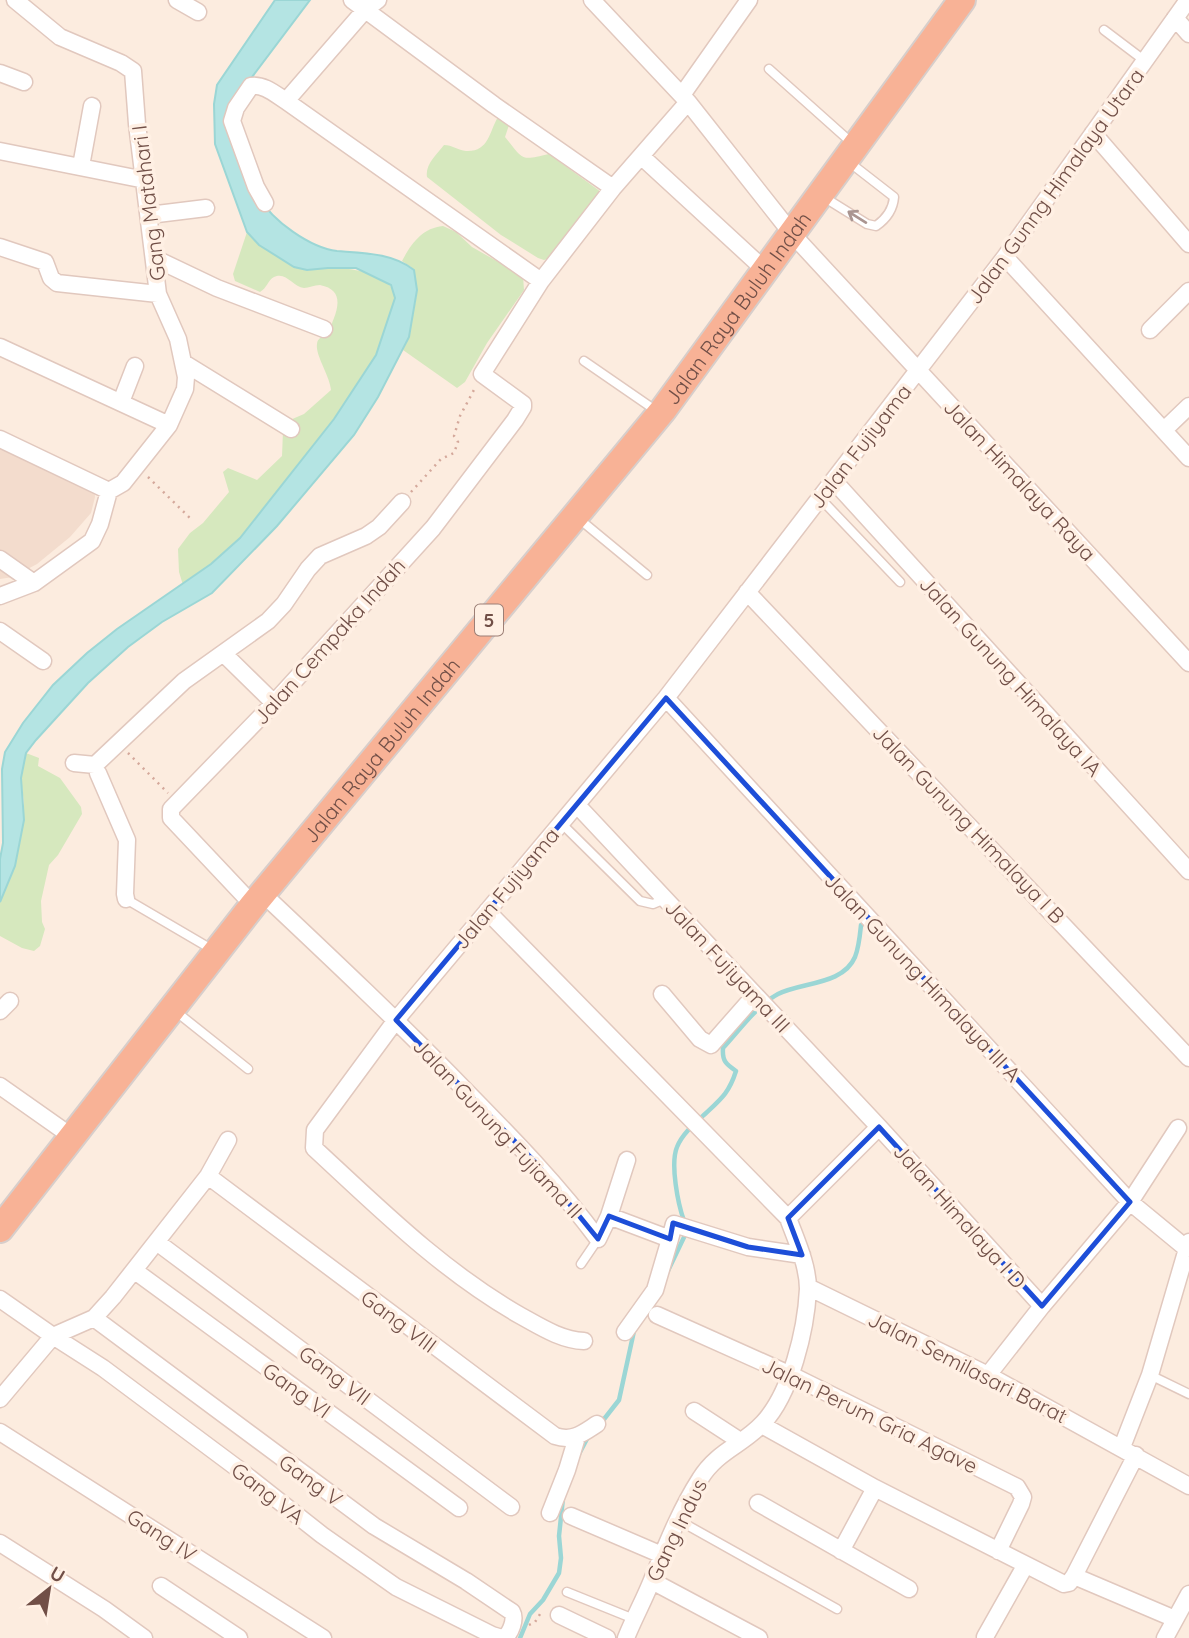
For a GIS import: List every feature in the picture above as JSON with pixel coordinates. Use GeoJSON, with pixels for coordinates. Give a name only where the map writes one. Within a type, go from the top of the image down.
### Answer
{"type":"FeatureCollection","features":[{"type":"Feature","properties":{"kind":"highway","name":"Jalan Raya Buluh Indah"},"geometry":{"type":"LineString","coordinates":[[0,1228],[257,899],[661,414],[962,0]]}},
{"type":"Feature","properties":{"kind":"street","name":"Gang Matahari I"},"geometry":{"type":"LineString","coordinates":[[15,0],[60,37],[134,71],[158,294],[178,339],[184,363],[185,390],[169,425],[138,467],[117,489],[109,491]]}},
{"type":"Feature","properties":{"kind":"street"},"geometry":{"type":"LineString","coordinates":[[177,0],[198,12]]}},
{"type":"Feature","properties":{"kind":"street"},"geometry":{"type":"LineString","coordinates":[[352,0],[372,5],[505,113],[613,188]]}},
{"type":"Feature","properties":{"kind":"street","name":"Jalan Himalaya Raya"},"geometry":{"type":"LineString","coordinates":[[592,0],[685,98],[793,235],[1189,663]]}},
{"type":"Feature","properties":{"kind":"street"},"geometry":{"type":"LineString","coordinates":[[482,374],[541,281],[685,98],[749,0]]}},
{"type":"Feature","properties":{"kind":"street","name":"Jalan Gunng Himalaya Utara"},"geometry":{"type":"LineString","coordinates":[[919,370],[1005,257],[1188,0]]}},
{"type":"Feature","properties":{"kind":"street"},"geometry":{"type":"LineString","coordinates":[[286,101],[372,5]]}},
{"type":"Feature","properties":{"kind":"street"},"geometry":{"type":"LineString","coordinates":[[1175,18],[1189,34]]}},
{"type":"Feature","properties":{"kind":"street"},"geometry":{"type":"LineString","coordinates":[[0,73],[24,82]]}},
{"type":"Feature","properties":{"kind":"street"},"geometry":{"type":"LineString","coordinates":[[265,203],[256,187],[232,121],[236,107],[251,86],[269,90],[286,101],[541,281]]}},
{"type":"Feature","properties":{"kind":"street"},"geometry":{"type":"LineString","coordinates":[[81,166],[92,106]]}},
{"type":"Feature","properties":{"kind":"street"},"geometry":{"type":"LineString","coordinates":[[1093,133],[1189,244]]}},
{"type":"Feature","properties":{"kind":"street"},"geometry":{"type":"LineString","coordinates":[[0,151],[145,180]]}},
{"type":"Feature","properties":{"kind":"street"},"geometry":{"type":"LineString","coordinates":[[641,156],[766,271]]}},
{"type":"Feature","properties":{"kind":"street"},"geometry":{"type":"LineString","coordinates":[[149,215],[206,208]]}},
{"type":"Feature","properties":{"kind":"street"},"geometry":{"type":"LineString","coordinates":[[0,247],[45,262],[51,278],[57,282],[158,294]]}},
{"type":"Feature","properties":{"kind":"street"},"geometry":{"type":"LineString","coordinates":[[1005,257],[1189,458]]}},
{"type":"Feature","properties":{"kind":"street"},"geometry":{"type":"LineString","coordinates":[[154,258],[217,288],[324,329]]}},
{"type":"Feature","properties":{"kind":"street"},"geometry":{"type":"LineString","coordinates":[[1150,330],[1189,291]]}},
{"type":"Feature","properties":{"kind":"street"},"geometry":{"type":"LineString","coordinates":[[0,346],[169,425]]}},
{"type":"Feature","properties":{"kind":"street"},"geometry":{"type":"LineString","coordinates":[[184,363],[291,429]]}},
{"type":"Feature","properties":{"kind":"street"},"geometry":{"type":"LineString","coordinates":[[121,402],[135,366]]}},
{"type":"Feature","properties":{"kind":"street","name":"Jalan Fujiyama"},"geometry":{"type":"LineString","coordinates":[[584,1341],[570,1340],[548,1331],[473,1287],[416,1243],[314,1148],[313,1138],[319,1121],[396,1020],[666,698],[919,370]]}},
{"type":"Feature","properties":{"kind":"street","name":"Jalan Cempaka Indah"},"geometry":{"type":"LineString","coordinates":[[171,809],[274,703],[433,528],[521,411],[521,402],[482,374]]}},
{"type":"Feature","properties":{"kind":"street"},"geometry":{"type":"LineString","coordinates":[[1164,430],[1189,405]]}},
{"type":"Feature","properties":{"kind":"street"},"geometry":{"type":"LineString","coordinates":[[0,439],[109,491],[100,524],[92,541],[34,583],[0,596]]}},
{"type":"Feature","properties":{"kind":"street","name":"Jalan Gunung Himalaya IA"},"geometry":{"type":"LineString","coordinates":[[834,481],[1189,871]]}},
{"type":"Feature","properties":{"kind":"street"},"geometry":{"type":"LineString","coordinates":[[74,763],[95,765],[184,681],[268,621],[320,556],[366,536],[379,527],[402,502]]}},
{"type":"Feature","properties":{"kind":"street"},"geometry":{"type":"LineString","coordinates":[[0,559],[34,583]]}},
{"type":"Feature","properties":{"kind":"street","name":"Jalan Gunung Himalaya I B"},"geometry":{"type":"LineString","coordinates":[[747,592],[1189,1058]]}},
{"type":"Feature","properties":{"kind":"street"},"geometry":{"type":"LineString","coordinates":[[0,631],[43,661]]}},
{"type":"Feature","properties":{"kind":"street"},"geometry":{"type":"LineString","coordinates":[[224,654],[274,703]]}},
{"type":"Feature","properties":{"kind":"street","name":"Jalan Gunung Himalaya III A"},"geometry":{"type":"LineString","coordinates":[[666,698],[1130,1202],[1188,1246]]}},
{"type":"Feature","properties":{"kind":"street"},"geometry":{"type":"LineString","coordinates":[[98,773],[127,840],[127,899]]}},
{"type":"Feature","properties":{"kind":"street","name":"Jalan Fujiyama III"},"geometry":{"type":"LineString","coordinates":[[577,805],[879,1127]]}},
{"type":"Feature","properties":{"kind":"street"},"geometry":{"type":"LineString","coordinates":[[171,809],[171,818],[257,899]]}},
{"type":"Feature","properties":{"kind":"street","name":"Jalan Gunung Fujiama II"},"geometry":{"type":"LineString","coordinates":[[257,899],[396,1020],[536,1163],[568,1198],[598,1239],[609,1216],[626,1160]]}},
{"type":"Feature","properties":{"kind":"street"},"geometry":{"type":"LineString","coordinates":[[487,911],[788,1218],[802,1255],[808,1287]]}},
{"type":"Feature","properties":{"kind":"street"},"geometry":{"type":"LineString","coordinates":[[662,994],[700,1039],[711,1045],[755,995]]}},
{"type":"Feature","properties":{"kind":"street"},"geometry":{"type":"LineString","coordinates":[[0,1086],[71,1136]]}},
{"type":"Feature","properties":{"kind":"street"},"geometry":{"type":"LineString","coordinates":[[788,1218],[879,1127]]}},
{"type":"Feature","properties":{"kind":"street","name":"Jalan Himalaya I D"},"geometry":{"type":"LineString","coordinates":[[879,1127],[1042,1306]]}},
{"type":"Feature","properties":{"kind":"street"},"geometry":{"type":"LineString","coordinates":[[988,1375],[1130,1202],[1178,1128]]}},
{"type":"Feature","properties":{"kind":"street"},"geometry":{"type":"LineString","coordinates":[[0,1399],[53,1336],[94,1318],[158,1243],[208,1176],[228,1140]]}},
{"type":"Feature","properties":{"kind":"street","name":"Gang VIII"},"geometry":{"type":"LineString","coordinates":[[208,1176],[555,1436],[577,1437]]}},
{"type":"Feature","properties":{"kind":"street"},"geometry":{"type":"LineString","coordinates":[[609,1216],[670,1239]]}},
{"type":"Feature","properties":{"kind":"street"},"geometry":{"type":"LineString","coordinates":[[625,1332],[655,1290],[674,1224],[748,1247],[802,1255]]}},
{"type":"Feature","properties":{"kind":"street","name":"Gang VII"},"geometry":{"type":"LineString","coordinates":[[158,1243],[511,1507]]}},
{"type":"Feature","properties":{"kind":"street"},"geometry":{"type":"LineString","coordinates":[[762,1425],[875,1488],[1025,1566],[1064,1584],[1069,1583],[1129,1451],[1150,1375],[1183,1288],[1188,1246]]}},
{"type":"Feature","properties":{"kind":"street","name":"Gang VI"},"geometry":{"type":"LineString","coordinates":[[135,1271],[459,1508]]}},
{"type":"Feature","properties":{"kind":"street","name":"Jalan Semilasari Barat"},"geometry":{"type":"LineString","coordinates":[[808,1287],[988,1375],[1189,1486]]}},
{"type":"Feature","properties":{"kind":"street","name":"Gang Indus"},"geometry":{"type":"LineString","coordinates":[[626,1638],[678,1520],[700,1478],[722,1453],[762,1425],[775,1408],[791,1375],[798,1350],[808,1287]]}},
{"type":"Feature","properties":{"kind":"street","name":"Gang VA"},"geometry":{"type":"LineString","coordinates":[[0,1299],[103,1368],[322,1535],[396,1587],[499,1637]]}},
{"type":"Feature","properties":{"kind":"street","name":"Jalan Perum Gria Agave"},"geometry":{"type":"LineString","coordinates":[[657,1315],[791,1375],[1017,1487],[1022,1492],[1021,1504],[998,1551]]}},
{"type":"Feature","properties":{"kind":"street","name":"Gang V"},"geometry":{"type":"LineString","coordinates":[[94,1318],[374,1526],[512,1612],[514,1617],[510,1630],[499,1637]]}},
{"type":"Feature","properties":{"kind":"street"},"geometry":{"type":"LineString","coordinates":[[694,1411],[740,1441]]}},
{"type":"Feature","properties":{"kind":"street"},"geometry":{"type":"LineString","coordinates":[[550,1513],[568,1470],[577,1437],[597,1424]]}},
{"type":"Feature","properties":{"kind":"street","name":"Gang IV"},"geometry":{"type":"LineString","coordinates":[[0,1432],[323,1638]]}},
{"type":"Feature","properties":{"kind":"street"},"geometry":{"type":"LineString","coordinates":[[841,1551],[875,1488]]}},
{"type":"Feature","properties":{"kind":"street"},"geometry":{"type":"LineString","coordinates":[[758,1503],[909,1589]]}},
{"type":"Feature","properties":{"kind":"street"},"geometry":{"type":"LineString","coordinates":[[571,1516],[662,1555]]}},
{"type":"Feature","properties":{"kind":"street"},"geometry":{"type":"LineString","coordinates":[[0,1543],[104,1609],[144,1638]]}},
{"type":"Feature","properties":{"kind":"street"},"geometry":{"type":"LineString","coordinates":[[985,1637],[1025,1566]]}},
{"type":"Feature","properties":{"kind":"street"},"geometry":{"type":"LineString","coordinates":[[1074,1577],[1175,1619]]}},
{"type":"Feature","properties":{"kind":"street"},"geometry":{"type":"LineString","coordinates":[[652,1581],[760,1638]]}},
{"type":"Feature","properties":{"kind":"street"},"geometry":{"type":"LineString","coordinates":[[161,1586],[239,1638]]}},
{"type":"Feature","properties":{"kind":"street"},"geometry":{"type":"LineString","coordinates":[[1165,1638],[1189,1594]]}},
{"type":"Feature","properties":{"kind":"street"},"geometry":{"type":"LineString","coordinates":[[559,1615],[607,1638]]}},
{"type":"Feature","properties":{"kind":"lane"},"geometry":{"type":"LineString","coordinates":[[1104,30],[1145,61]]}},
{"type":"Feature","properties":{"kind":"lane"},"geometry":{"type":"LineString","coordinates":[[769,69],[894,197],[893,207],[883,222],[876,226],[821,195]]}},
{"type":"Feature","properties":{"kind":"lane"},"geometry":{"type":"LineString","coordinates":[[584,361],[661,414]]}},
{"type":"Feature","properties":{"kind":"lane"},"geometry":{"type":"LineString","coordinates":[[820,498],[900,582]]}},
{"type":"Feature","properties":{"kind":"lane"},"geometry":{"type":"LineString","coordinates":[[575,516],[647,575]]}},
{"type":"Feature","properties":{"kind":"lane"},"geometry":{"type":"LineString","coordinates":[[561,823],[640,901],[653,904],[665,899]]}},
{"type":"Feature","properties":{"kind":"lane"},"geometry":{"type":"LineString","coordinates":[[127,899],[215,951]]}},
{"type":"Feature","properties":{"kind":"lane"},"geometry":{"type":"LineString","coordinates":[[172,1007],[248,1069]]}},
{"type":"Feature","properties":{"kind":"lane"},"geometry":{"type":"LineString","coordinates":[[581,1264],[598,1239]]}},
{"type":"Feature","properties":{"kind":"lane"},"geometry":{"type":"LineString","coordinates":[[1150,1375],[1189,1394]]}},
{"type":"Feature","properties":{"kind":"lane"},"geometry":{"type":"LineString","coordinates":[[678,1520],[837,1609]]}},
{"type":"Feature","properties":{"kind":"lane"},"geometry":{"type":"LineString","coordinates":[[567,1592],[634,1619]]}},
{"type":"Feature","properties":{"kind":"path"},"geometry":{"type":"LineString","coordinates":[[402,502],[441,459],[454,453],[458,442],[454,436],[460,416],[482,374]]}},
{"type":"Feature","properties":{"kind":"path"},"geometry":{"type":"LineString","coordinates":[[138,467],[192,520]]}},
{"type":"Feature","properties":{"kind":"path"},"geometry":{"type":"LineString","coordinates":[[118,744],[170,794],[171,809]]}},
{"type":"Feature","properties":{"kind":"highlighted area"},"geometry":{"type":"Polygon","coordinates":[[[666,698],[1130,1202],[1042,1306],[879,1127],[788,1218],[802,1255],[748,1247],[673,1223],[670,1239],[609,1216],[598,1239],[536,1163],[396,1020],[666,698]]]}},
{"type":"Feature","properties":{"kind":"shaded area"},"geometry":{"type":"Polygon","coordinates":[[[0,430],[101,479],[94,486],[95,497],[91,513],[70,537],[37,564],[13,577],[0,579],[0,430]]]}},
{"type":"Feature","properties":{"kind":"green space"},"geometry":{"type":"Polygon","coordinates":[[[498,117],[509,125],[505,137],[523,157],[533,158],[549,154],[601,192],[551,258],[538,258],[501,235],[427,177],[429,164],[444,145],[466,151],[479,148],[484,145],[498,117]]]}},
{"type":"Feature","properties":{"kind":"green space"},"geometry":{"type":"Polygon","coordinates":[[[443,226],[456,232],[472,247],[523,276],[524,290],[487,343],[465,382],[457,388],[403,350],[409,337],[417,293],[411,267],[402,261],[423,233],[443,226]]]}},
{"type":"Feature","properties":{"kind":"green space"},"geometry":{"type":"Polygon","coordinates":[[[247,232],[274,254],[306,270],[357,270],[378,277],[393,289],[395,298],[376,355],[334,419],[240,538],[183,585],[179,572],[178,549],[229,492],[223,472],[228,468],[257,480],[282,456],[283,431],[290,420],[304,414],[331,390],[318,354],[317,342],[330,329],[337,307],[335,293],[320,285],[300,287],[282,276],[272,278],[260,292],[235,281],[233,274],[247,232]]]}},
{"type":"Feature","properties":{"kind":"green space"},"geometry":{"type":"Polygon","coordinates":[[[26,753],[39,758],[38,766],[60,778],[81,807],[82,814],[58,855],[49,865],[41,901],[45,929],[40,946],[34,951],[0,936],[0,902],[15,866],[24,803],[21,778],[26,753]]]}},
{"type":"Feature","properties":{"kind":"water"},"geometry":{"type":"Polygon","coordinates":[[[275,0],[310,0],[240,93],[235,104],[259,197],[283,224],[316,245],[337,251],[387,257],[414,270],[417,290],[409,337],[378,397],[354,435],[277,526],[212,593],[162,622],[128,647],[88,683],[26,753],[21,778],[24,820],[15,866],[0,902],[0,859],[3,843],[2,769],[5,752],[23,723],[53,685],[87,653],[211,564],[240,538],[334,419],[376,355],[395,298],[391,285],[356,268],[307,270],[294,267],[259,245],[247,232],[215,144],[214,104],[217,85],[275,0]]]}},
{"type":"Feature","properties":{"kind":"waterway"},"geometry":{"type":"LineString","coordinates":[[684,1221],[676,1184],[675,1154],[685,1133],[720,1100],[733,1079],[736,1071],[725,1062],[723,1048],[770,999],[788,990],[832,978],[849,966],[855,957],[861,925]]}},
{"type":"Feature","properties":{"kind":"waterway"},"geometry":{"type":"LineString","coordinates":[[666,1275],[686,1233]]}},
{"type":"Feature","properties":{"kind":"waterway"},"geometry":{"type":"LineString","coordinates":[[601,1423],[619,1400],[634,1331]]}},
{"type":"Feature","properties":{"kind":"waterway"},"geometry":{"type":"LineString","coordinates":[[579,1454],[588,1437]]}},
{"type":"Feature","properties":{"kind":"waterway"},"geometry":{"type":"LineString","coordinates":[[520,1638],[530,1614],[543,1600],[559,1573],[563,1498]]}}]}
